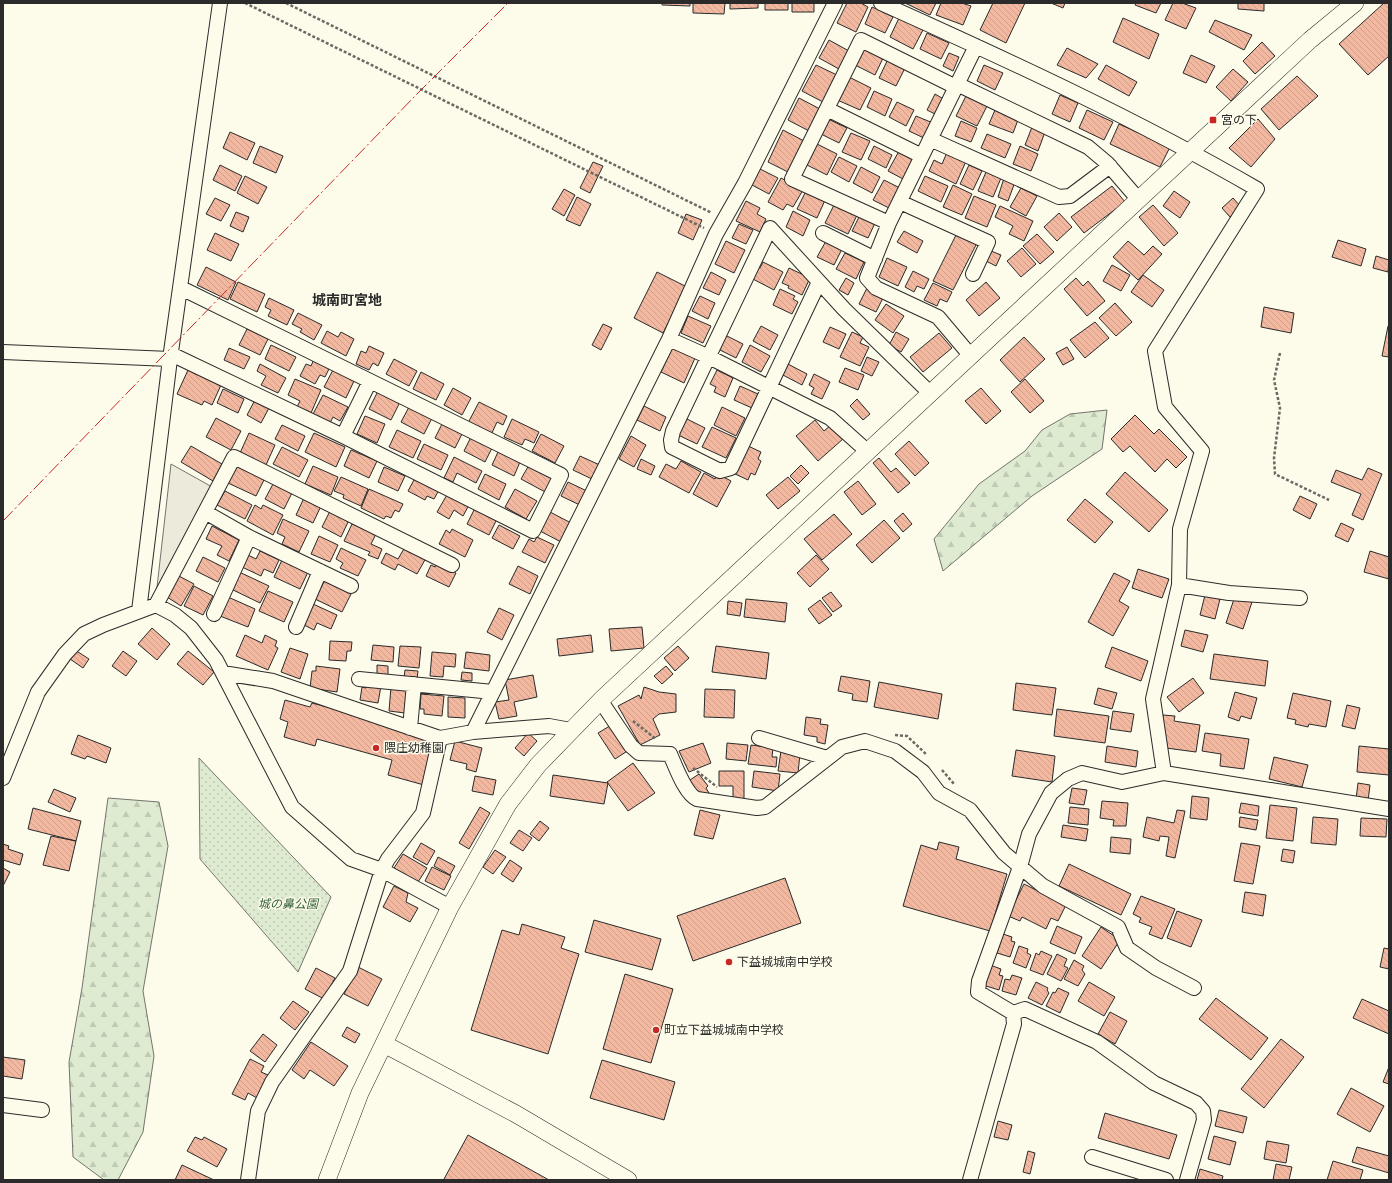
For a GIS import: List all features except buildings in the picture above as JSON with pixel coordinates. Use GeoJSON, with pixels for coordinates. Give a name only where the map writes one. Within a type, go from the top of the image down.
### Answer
{"type":"FeatureCollection","features":[{"type":"Feature","properties":{"kind":"street"},"geometry":{"type":"LineString","coordinates":[[139,611],[170,356],[181,288],[220,3]]}},
{"type":"Feature","properties":{"kind":"street"},"geometry":{"type":"LineString","coordinates":[[473,732],[669,339],[716,234],[836,3]]}},
{"type":"Feature","properties":{"kind":"street"},"geometry":{"type":"LineString","coordinates":[[881,3],[976,46],[1190,151],[1257,189],[1155,351],[1165,407],[1202,451],[1180,529],[1179,585],[1153,700],[1164,773]]}},
{"type":"Feature","properties":{"kind":"street"},"geometry":{"type":"LineString","coordinates":[[327,1180],[360,1092],[450,907],[508,804],[538,765],[600,700],[1310,40],[1355,3]]}},
{"type":"Feature","properties":{"kind":"street"},"geometry":{"type":"LineString","coordinates":[[889,223],[792,179],[861,40],[1067,135],[1088,147],[1110,166],[1138,200]]}},
{"type":"Feature","properties":{"kind":"street"},"geometry":{"type":"LineString","coordinates":[[970,355],[938,317],[876,288],[867,278],[889,223],[976,46]]}},
{"type":"Feature","properties":{"kind":"street"},"geometry":{"type":"LineString","coordinates":[[827,108],[922,156]]}},
{"type":"Feature","properties":{"kind":"street"},"geometry":{"type":"LineString","coordinates":[[930,139],[1059,197],[1070,196],[1110,166]]}},
{"type":"Feature","properties":{"kind":"street"},"geometry":{"type":"LineString","coordinates":[[900,202],[988,242],[973,274]]}},
{"type":"Feature","properties":{"kind":"street"},"geometry":{"type":"LineString","coordinates":[[819,282],[730,468],[720,471],[672,447],[671,440],[673,431],[770,228],[844,309],[930,393]]}},
{"type":"Feature","properties":{"kind":"street"},"geometry":{"type":"LineString","coordinates":[[823,233],[875,259]]}},
{"type":"Feature","properties":{"kind":"street"},"geometry":{"type":"LineString","coordinates":[[3,352],[170,356],[344,436],[533,531],[561,475],[181,288]]}},
{"type":"Feature","properties":{"kind":"street"},"geometry":{"type":"LineString","coordinates":[[669,339],[709,356],[768,388],[830,418],[867,451]]}},
{"type":"Feature","properties":{"kind":"street"},"geometry":{"type":"LineString","coordinates":[[344,436],[370,381]]}},
{"type":"Feature","properties":{"kind":"street"},"geometry":{"type":"LineString","coordinates":[[3,778],[38,692],[65,654],[84,634],[103,624],[156,605],[234,457],[452,565]]}},
{"type":"Feature","properties":{"kind":"street"},"geometry":{"type":"LineString","coordinates":[[205,512],[249,537],[351,586]]}},
{"type":"Feature","properties":{"kind":"street"},"geometry":{"type":"LineString","coordinates":[[214,614],[249,537]]}},
{"type":"Feature","properties":{"kind":"street"},"geometry":{"type":"LineString","coordinates":[[296,627],[320,571]]}},
{"type":"Feature","properties":{"kind":"street"},"geometry":{"type":"LineString","coordinates":[[1179,585],[1229,593],[1300,598]]}},
{"type":"Feature","properties":{"kind":"street"},"geometry":{"type":"LineString","coordinates":[[156,605],[175,615],[191,628],[216,660],[292,807],[351,859],[382,870],[450,907]]}},
{"type":"Feature","properties":{"kind":"street"},"geometry":{"type":"LineString","coordinates":[[223,673],[273,681],[440,738],[473,732],[549,726],[571,730]]}},
{"type":"Feature","properties":{"kind":"street"},"geometry":{"type":"LineString","coordinates":[[359,679],[493,692]]}},
{"type":"Feature","properties":{"kind":"street"},"geometry":{"type":"LineString","coordinates":[[410,728],[414,684]]}},
{"type":"Feature","properties":{"kind":"street"},"geometry":{"type":"LineString","coordinates":[[600,700],[630,746],[639,753],[670,754],[688,791],[692,797],[697,799],[757,808],[765,807],[842,747],[865,741],[895,751],[923,772],[939,793],[970,810],[1004,854],[1043,886],[1118,927],[1126,948],[1156,968],[1194,988]]}},
{"type":"Feature","properties":{"kind":"street"},"geometry":{"type":"LineString","coordinates":[[248,1180],[258,1111],[272,1082],[350,971],[382,870],[388,859],[423,813],[440,738]]}},
{"type":"Feature","properties":{"kind":"street"},"geometry":{"type":"LineString","coordinates":[[759,738],[827,758]]}},
{"type":"Feature","properties":{"kind":"street"},"geometry":{"type":"LineString","coordinates":[[1187,1180],[1204,1120],[1203,1111],[1196,1103],[1154,1083],[1097,1042],[1025,1009],[1013,1013],[978,992],[979,981],[1020,867],[1029,834],[1051,793],[1068,779],[1082,773],[1122,782],[1164,773],[1389,809]]}},
{"type":"Feature","properties":{"kind":"street"},"geometry":{"type":"LineString","coordinates":[[970,1180],[1014,1024],[1013,1013]]}},
{"type":"Feature","properties":{"kind":"street"},"geometry":{"type":"LineString","coordinates":[[384,1044],[516,1114],[628,1180]]}},
{"type":"Feature","properties":{"kind":"street"},"geometry":{"type":"LineString","coordinates":[[3,1105],[42,1110]]}},
{"type":"Feature","properties":{"kind":"street"},"geometry":{"type":"LineString","coordinates":[[1092,1157],[1166,1180]]}},
{"type":"Feature","properties":{"kind":"path"},"geometry":{"type":"LineString","coordinates":[[245,3],[716,234]]}},
{"type":"Feature","properties":{"kind":"path"},"geometry":{"type":"LineString","coordinates":[[286,3],[725,219]]}},
{"type":"Feature","properties":{"kind":"path"},"geometry":{"type":"LineString","coordinates":[[1280,352],[1274,380],[1280,408],[1274,458],[1275,474],[1329,500]]}},
{"type":"Feature","properties":{"kind":"green space"},"geometry":{"type":"Polygon","coordinates":[[[1107,410],[1102,449],[1032,496],[943,571],[934,539],[979,484],[1025,451],[1042,430],[1070,414],[1107,410]]]}},
{"type":"Feature","properties":{"kind":"green space","name":"城の鼻公園"},"geometry":{"type":"Polygon","coordinates":[[[199,758],[331,897],[298,972],[200,859],[199,758]]]}},
{"type":"Feature","properties":{"kind":"green space"},"geometry":{"type":"Polygon","coordinates":[[[108,798],[159,802],[168,846],[143,991],[154,1056],[143,1132],[118,1180],[104,1180],[73,1157],[69,1062],[82,988],[108,798]]]}},
{"type":"Feature","properties":{"kind":"shaded area"},"geometry":{"type":"Polygon","coordinates":[[[171,464],[214,488],[156,596],[171,464]]]}},
{"type":"Feature","properties":{"kind":"power"},"geometry":{"type":"LineString","coordinates":[[3,521],[417,94],[508,3]]}},
{"type":"Feature","properties":{"kind":"place","name":"宮の下"},"geometry":{"type":"Point","coordinates":[1213,120]}},
{"type":"Feature","properties":{"kind":"place","name":"隈庄幼稚園"},"geometry":{"type":"Point","coordinates":[376,748]}},
{"type":"Feature","properties":{"kind":"place","name":"下益城城南中学校"},"geometry":{"type":"Point","coordinates":[729,962]}},
{"type":"Feature","properties":{"kind":"place","name":"町立下益城城南中学校"},"geometry":{"type":"Point","coordinates":[656,1030]}},
{"type":"Feature","properties":{"kind":"district","name":"城南町宮地"},"geometry":{"type":"Point","coordinates":[347,300]}}]}
